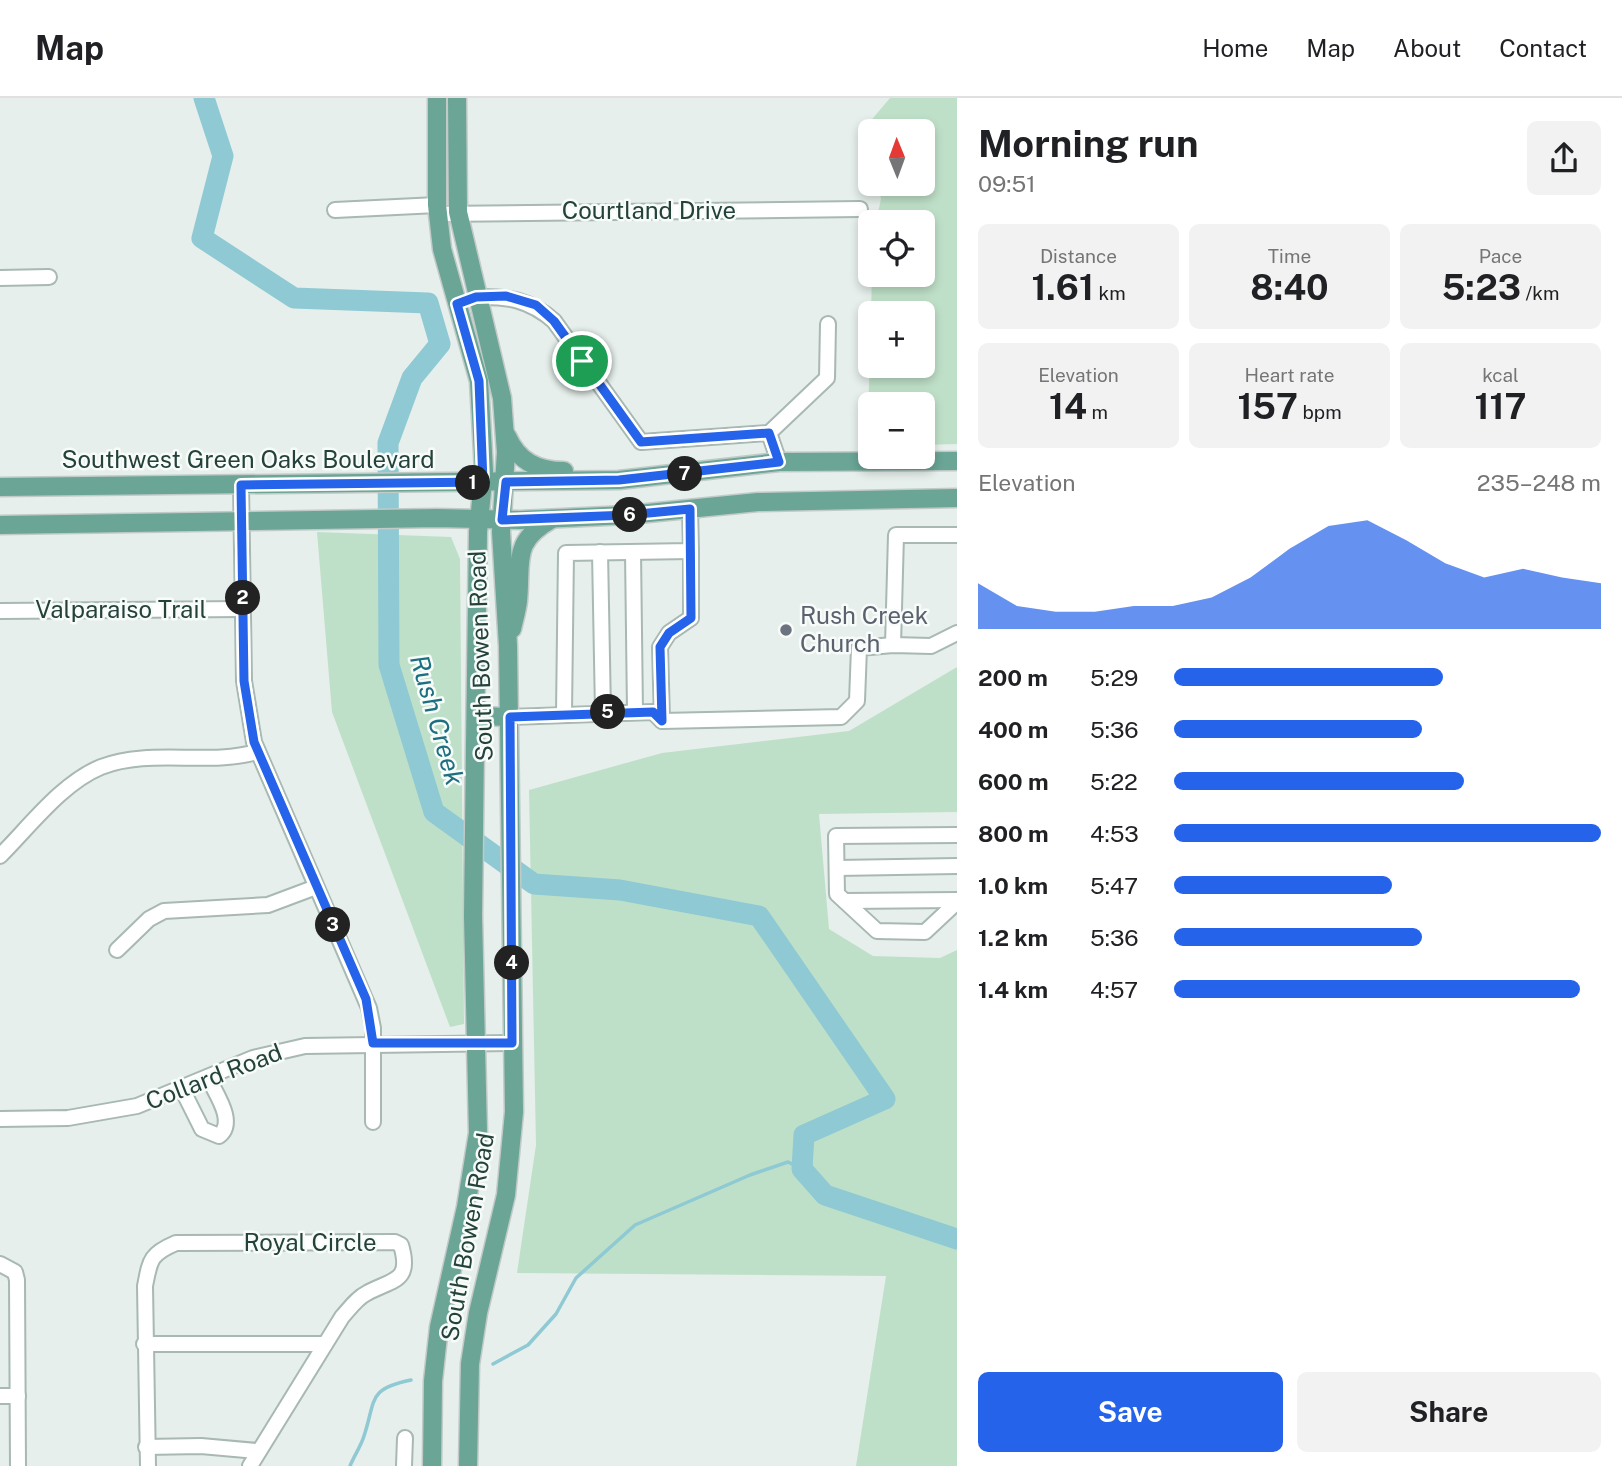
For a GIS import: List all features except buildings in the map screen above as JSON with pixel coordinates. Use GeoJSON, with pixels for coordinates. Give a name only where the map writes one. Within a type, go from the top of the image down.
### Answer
{"type":"FeatureCollection","features":[{"type":"Feature","properties":{"kind":"main road","name":"South Bowen Road"},"geometry":{"type":"LineString","coordinates":[[432,1466],[433,1381],[439,1327],[468,1196],[478,1133],[473,916],[480,519],[483,482],[479,381],[442,249],[438,210],[437,98]]}},
{"type":"Feature","properties":{"kind":"main road","name":"South Bowen Road"},"geometry":{"type":"LineString","coordinates":[[457,98],[458,212],[476,297],[491,347],[505,430],[503,601],[508,646],[510,717],[512,943],[513,1137],[506,1195],[478,1313],[470,1364],[468,1466]]}},
{"type":"Feature","properties":{"kind":"main road"},"geometry":{"type":"LineString","coordinates":[[457,304],[476,297]]}},
{"type":"Feature","properties":{"kind":"main road"},"geometry":{"type":"LineString","coordinates":[[505,430],[513,450],[537,468],[669,476]]}},
{"type":"Feature","properties":{"kind":"main road","name":"Southwest Green Oaks Boulevard"},"geometry":{"type":"LineString","coordinates":[[0,486],[506,482],[669,476],[779,462],[957,461]]}},
{"type":"Feature","properties":{"kind":"main road"},"geometry":{"type":"LineString","coordinates":[[0,525],[437,518],[552,519],[758,502],[957,498]]}},
{"type":"Feature","properties":{"kind":"main road"},"geometry":{"type":"LineString","coordinates":[[508,646],[518,601],[518,564],[523,545],[529,534],[552,519]]}},
{"type":"Feature","properties":{"kind":"main road"},"geometry":{"type":"LineString","coordinates":[[476,716],[510,717]]}},
{"type":"Feature","properties":{"kind":"street","name":"Courtland Drive"},"geometry":{"type":"LineString","coordinates":[[335,210],[458,212],[860,209]]}},
{"type":"Feature","properties":{"kind":"street"},"geometry":{"type":"LineString","coordinates":[[0,278],[49,277]]}},
{"type":"Feature","properties":{"kind":"street"},"geometry":{"type":"LineString","coordinates":[[476,297],[516,299],[536,305],[554,321],[641,442],[769,433],[827,378],[828,324]]}},
{"type":"Feature","properties":{"kind":"street"},"geometry":{"type":"LineString","coordinates":[[769,433],[779,462]]}},
{"type":"Feature","properties":{"kind":"street"},"geometry":{"type":"LineString","coordinates":[[241,485],[245,692],[257,752],[366,999],[373,1043],[373,1122]]}},
{"type":"Feature","properties":{"kind":"street"},"geometry":{"type":"LineString","coordinates":[[662,721],[660,647],[669,633],[691,618],[690,509]]}},
{"type":"Feature","properties":{"kind":"street"},"geometry":{"type":"LineString","coordinates":[[893,645],[896,535],[957,535]]}},
{"type":"Feature","properties":{"kind":"street"},"geometry":{"type":"LineString","coordinates":[[564,713],[566,553],[691,551]]}},
{"type":"Feature","properties":{"kind":"street"},"geometry":{"type":"LineString","coordinates":[[600,552],[603,712]]}},
{"type":"Feature","properties":{"kind":"street"},"geometry":{"type":"LineString","coordinates":[[633,552],[635,712]]}},
{"type":"Feature","properties":{"kind":"street","name":"Valparaiso Trail"},"geometry":{"type":"LineString","coordinates":[[0,611],[243,609]]}},
{"type":"Feature","properties":{"kind":"street"},"geometry":{"type":"LineString","coordinates":[[510,717],[564,713],[653,712],[662,721],[841,717],[857,701],[859,648],[931,646],[957,633]]}},
{"type":"Feature","properties":{"kind":"street"},"geometry":{"type":"LineString","coordinates":[[0,856],[68,788],[102,767],[142,760],[223,760],[257,752]]}},
{"type":"Feature","properties":{"kind":"street"},"geometry":{"type":"LineString","coordinates":[[957,835],[836,836],[837,894],[877,931],[925,932],[957,901]]}},
{"type":"Feature","properties":{"kind":"street"},"geometry":{"type":"LineString","coordinates":[[837,868],[957,866]]}},
{"type":"Feature","properties":{"kind":"street"},"geometry":{"type":"LineString","coordinates":[[117,950],[149,919],[164,911],[268,905],[316,887]]}},
{"type":"Feature","properties":{"kind":"street"},"geometry":{"type":"LineString","coordinates":[[845,901],[957,901]]}},
{"type":"Feature","properties":{"kind":"street","name":"Collard Road"},"geometry":{"type":"LineString","coordinates":[[0,1119],[68,1118],[137,1106],[289,1048],[373,1043],[512,1043]]}},
{"type":"Feature","properties":{"kind":"street"},"geometry":{"type":"LineString","coordinates":[[182,1089],[202,1129],[219,1136],[225,1130],[227,1121],[208,1077]]}},
{"type":"Feature","properties":{"kind":"street","name":"Royal Circle"},"geometry":{"type":"LineString","coordinates":[[148,1466],[145,1286],[150,1262],[160,1250],[176,1244],[395,1242],[401,1245],[404,1256],[401,1275],[394,1283],[360,1297],[342,1317],[250,1466]]}},
{"type":"Feature","properties":{"kind":"street"},"geometry":{"type":"LineString","coordinates":[[0,1264],[15,1272],[17,1280],[18,1466]]}},
{"type":"Feature","properties":{"kind":"street"},"geometry":{"type":"LineString","coordinates":[[144,1344],[325,1344]]}},
{"type":"Feature","properties":{"kind":"street"},"geometry":{"type":"LineString","coordinates":[[0,1396],[18,1396]]}},
{"type":"Feature","properties":{"kind":"street"},"geometry":{"type":"LineString","coordinates":[[404,1466],[405,1438]]}},
{"type":"Feature","properties":{"kind":"street"},"geometry":{"type":"LineString","coordinates":[[146,1447],[201,1446],[257,1451]]}},
{"type":"Feature","properties":{"kind":"green space"},"geometry":{"type":"Polygon","coordinates":[[[890,98],[957,98],[957,444],[935,445],[935,392],[869,392],[869,378],[935,378],[935,301],[871,301],[872,287],[935,287],[935,210],[879,210],[880,196],[935,196],[935,119],[872,119],[890,98]]]}},
{"type":"Feature","properties":{"kind":"green space"},"geometry":{"type":"Polygon","coordinates":[[[317,532],[451,537],[460,559],[464,1024],[450,1027],[332,712],[317,532]]]}},
{"type":"Feature","properties":{"kind":"green space"},"geometry":{"type":"Polygon","coordinates":[[[957,667],[957,812],[819,814],[829,929],[873,956],[940,958],[957,950],[957,1466],[856,1466],[886,1276],[517,1273],[536,1145],[529,790],[662,753],[849,731],[957,667]]]}},
{"type":"Feature","properties":{"kind":"waterway","name":"Rush Creek"},"geometry":{"type":"LineString","coordinates":[[204,98],[223,156],[202,238],[294,298],[428,303],[440,344],[412,378],[388,443],[389,665],[434,812],[534,884],[620,890],[759,916],[885,1099],[804,1135],[802,1169],[825,1195],[957,1239]]}},
{"type":"Feature","properties":{"kind":"waterway"},"geometry":{"type":"LineString","coordinates":[[493,1364],[528,1345],[556,1314],[576,1278],[635,1225],[750,1175],[788,1162],[802,1169]]}},
{"type":"Feature","properties":{"kind":"waterway"},"geometry":{"type":"LineString","coordinates":[[350,1466],[363,1440],[373,1405],[380,1392],[387,1387],[411,1380]]}},
{"type":"Feature","properties":{"kind":"place","name":"Rush Creek Church"},"geometry":{"type":"Point","coordinates":[786,630]}},
{"type":"Feature","properties":{"kind":"route"},"geometry":{"type":"LineString","coordinates":[[506,296],[536,305],[554,321],[582,361],[641,442],[769,433],[779,462],[619,480],[506,482],[502,520],[628,515],[690,509],[691,618],[683,627],[669,633],[660,647],[662,721],[653,712],[560,713],[510,717],[512,1043],[373,1043],[373,1028],[366,999],[268,781],[254,742],[244,681],[241,485],[483,482],[479,381],[457,304],[476,297],[506,296]]}}]}
